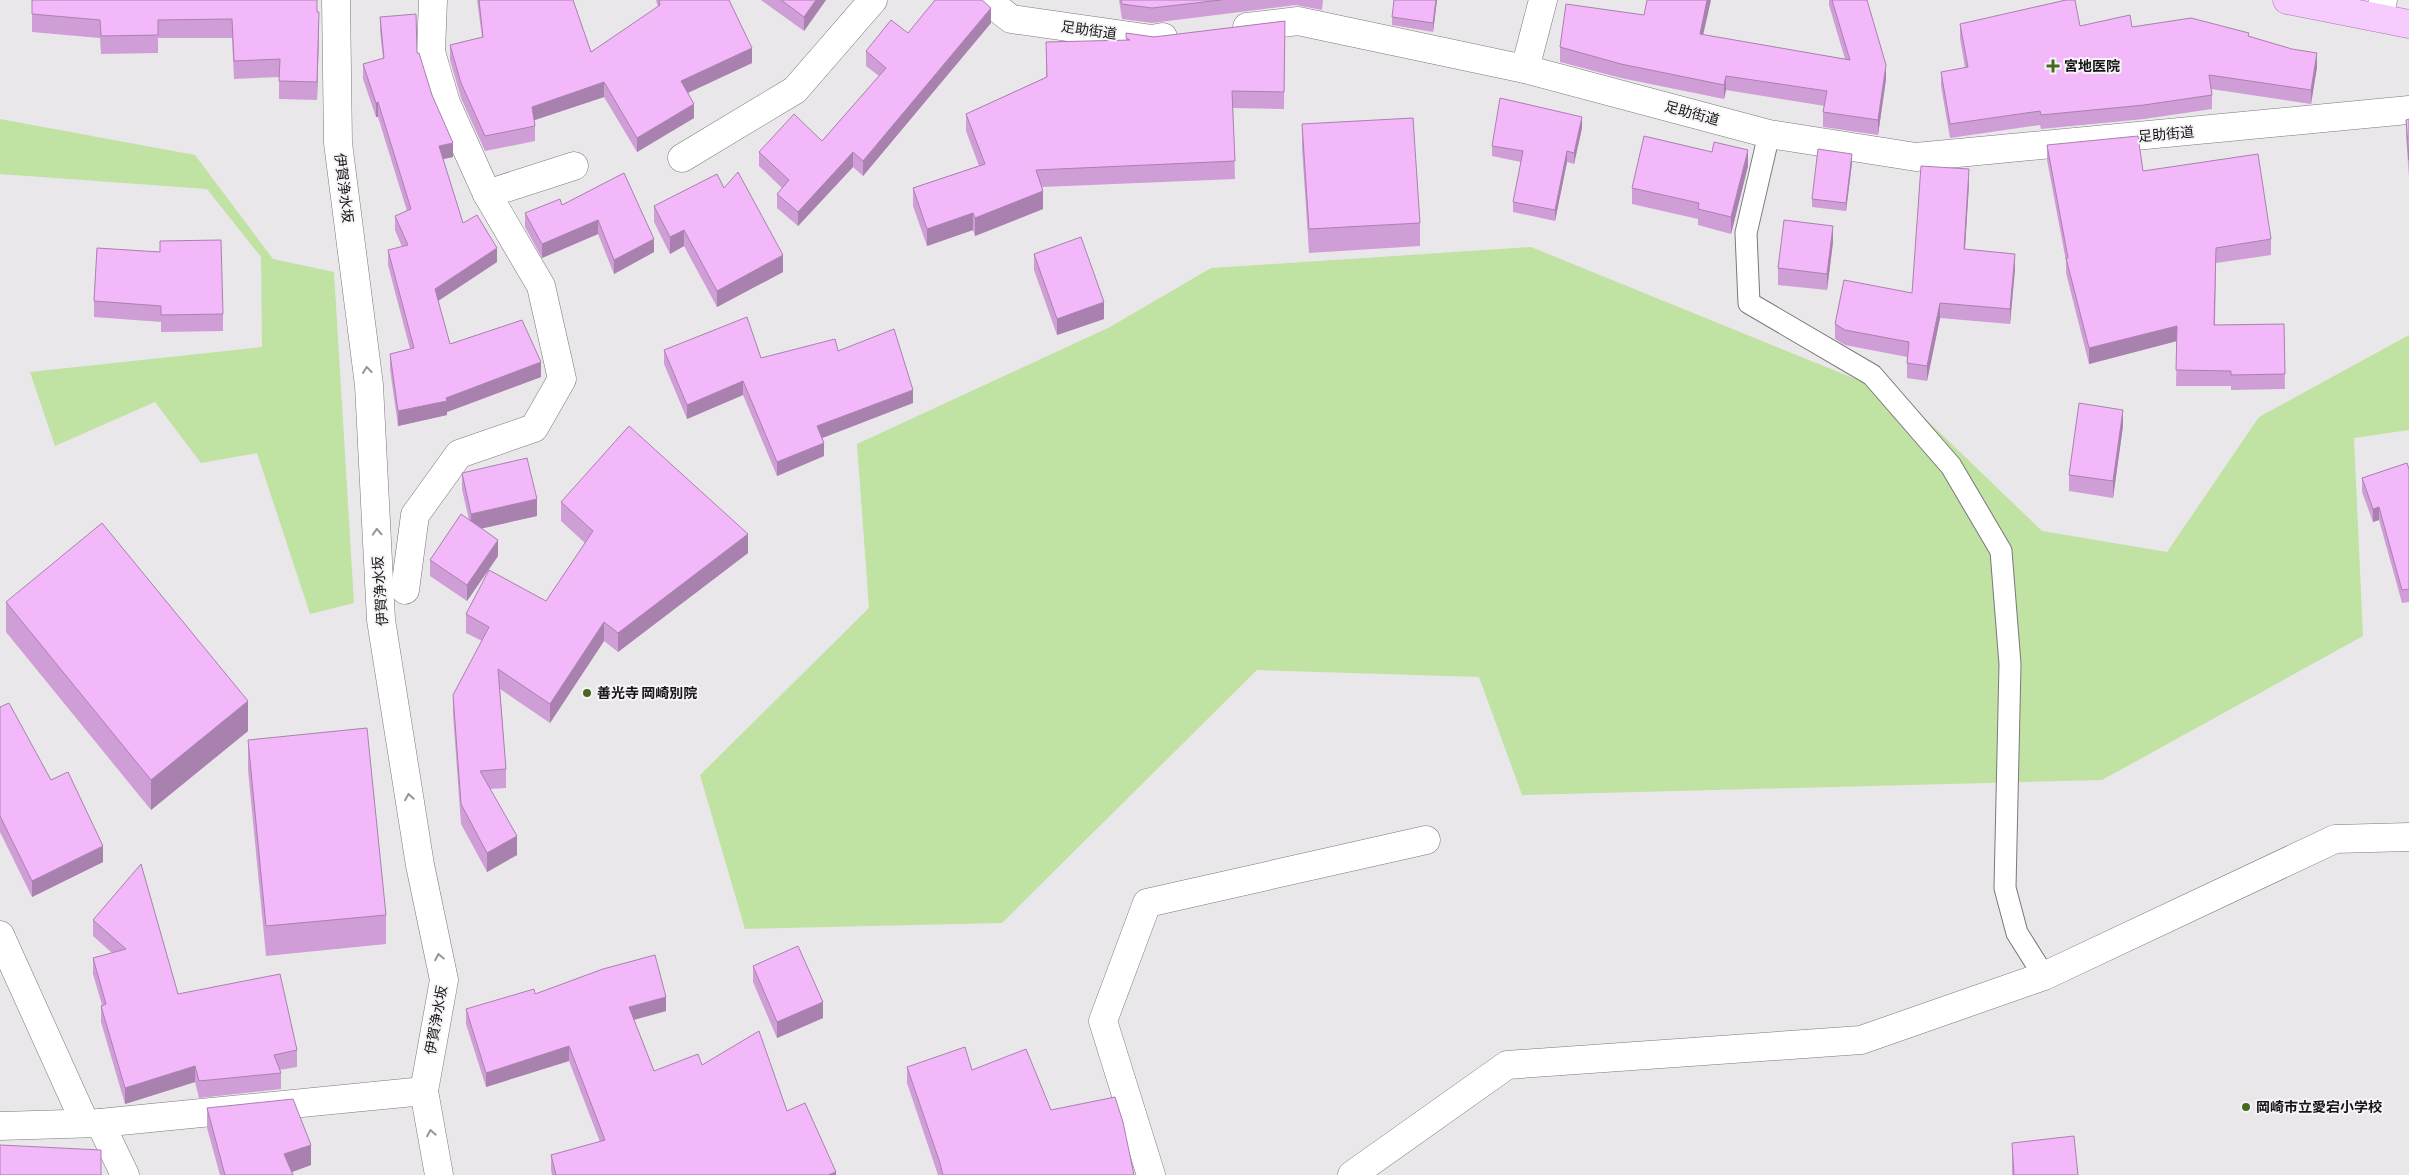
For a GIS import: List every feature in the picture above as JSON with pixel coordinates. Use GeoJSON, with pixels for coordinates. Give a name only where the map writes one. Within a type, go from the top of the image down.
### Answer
{"type":"FeatureCollection","features":[{"type":"Feature","properties":{"kind":"main road"},"geometry":{"type":"LineString","coordinates":[[2287,0],[2381,8],[2409,24]]}},
{"type":"Feature","properties":{"kind":"street","name":"伊賀浄水坂"},"geometry":{"type":"LineString","coordinates":[[336,0],[338,143],[369,385],[381,620],[420,865],[444,980],[424,1091],[439,1175]]}},
{"type":"Feature","properties":{"kind":"street"},"geometry":{"type":"LineString","coordinates":[[405,590],[416,515],[459,454],[534,428],[562,379],[541,286],[488,194],[446,103],[431,52],[433,0]]}},
{"type":"Feature","properties":{"kind":"street"},"geometry":{"type":"LineString","coordinates":[[682,158],[795,90],[873,0]]}},
{"type":"Feature","properties":{"kind":"street","name":"足助街道"},"geometry":{"type":"LineString","coordinates":[[987,0],[1012,19],[1152,39],[1191,34]]}},
{"type":"Feature","properties":{"kind":"street"},"geometry":{"type":"LineString","coordinates":[[1524,69],[1542,0]]}},
{"type":"Feature","properties":{"kind":"street","name":"足助街道"},"geometry":{"type":"LineString","coordinates":[[1220,30],[1298,21],[1524,69],[1769,134],[1916,158],[2409,110]]}},
{"type":"Feature","properties":{"kind":"street"},"geometry":{"type":"LineString","coordinates":[[488,194],[574,166]]}},
{"type":"Feature","properties":{"kind":"street"},"geometry":{"type":"LineString","coordinates":[[1352,1175],[1507,1065],[1861,1040],[2044,976],[2335,839],[2409,837]]}},
{"type":"Feature","properties":{"kind":"street"},"geometry":{"type":"LineString","coordinates":[[1151,1175],[1103,1021],[1147,903],[1426,840]]}},
{"type":"Feature","properties":{"kind":"street"},"geometry":{"type":"LineString","coordinates":[[0,936],[93,1123],[125,1175]]}},
{"type":"Feature","properties":{"kind":"street"},"geometry":{"type":"LineString","coordinates":[[0,1126],[93,1123],[424,1091]]}},
{"type":"Feature","properties":{"kind":"lane"},"geometry":{"type":"LineString","coordinates":[[1769,134],[1746,233],[1749,303],[1872,375],[1951,466],[2001,551],[2010,664],[2006,888],[2017,933],[2044,976]]}},
{"type":"Feature","properties":{"kind":"green space"},"geometry":{"type":"Polygon","coordinates":[[[0,119],[195,155],[273,259],[334,272],[354,603],[310,614],[257,453],[201,463],[155,402],[55,446],[30,372],[262,347],[261,257],[207,189],[0,174],[0,119]]]}},
{"type":"Feature","properties":{"kind":"green space"},"geometry":{"type":"Polygon","coordinates":[[[1531,247],[1905,399],[2042,531],[2167,552],[2259,417],[2409,335],[2409,430],[2354,438],[2363,636],[2102,780],[1522,795],[1479,677],[1257,670],[1002,923],[745,929],[700,775],[869,608],[857,444],[1110,327],[1211,268],[1531,247]]]}},
{"type":"Feature","properties":{"kind":"building"},"geometry":{"type":"Polygon","coordinates":[[[32,0],[317,0],[317,12],[319,12],[317,82],[279,81],[280,59],[234,61],[232,19],[158,20],[158,35],[101,36],[100,20],[32,14],[32,0]]]}},
{"type":"Feature","properties":{"kind":"building"},"geometry":{"type":"Polygon","coordinates":[[[479,0],[573,0],[591,52],[660,5],[659,0],[729,0],[752,48],[681,81],[694,104],[637,138],[604,82],[532,107],[535,126],[485,136],[461,83],[450,45],[483,37],[479,0]]]}},
{"type":"Feature","properties":{"kind":"building"},"geometry":{"type":"Polygon","coordinates":[[[781,0],[816,0],[804,17],[781,0]]]}},
{"type":"Feature","properties":{"kind":"building"},"geometry":{"type":"Polygon","coordinates":[[[935,0],[982,0],[991,8],[863,161],[853,152],[798,212],[777,194],[789,180],[759,152],[794,114],[822,141],[886,68],[866,51],[891,20],[908,33],[935,0]]]}},
{"type":"Feature","properties":{"kind":"building"},"geometry":{"type":"Polygon","coordinates":[[[1121,0],[1221,0],[1152,8],[1122,4],[1121,0]]]}},
{"type":"Feature","properties":{"kind":"building"},"geometry":{"type":"Polygon","coordinates":[[[1394,0],[1436,0],[1433,23],[1392,17],[1394,0]]]}},
{"type":"Feature","properties":{"kind":"building"},"geometry":{"type":"Polygon","coordinates":[[[1647,0],[1707,0],[1700,34],[1850,60],[1832,0],[1867,0],[1886,65],[1878,120],[1823,112],[1827,91],[1726,76],[1724,85],[1621,64],[1560,47],[1566,4],[1644,15],[1647,0]]]}},
{"type":"Feature","properties":{"kind":"building"},"geometry":{"type":"Polygon","coordinates":[[[2066,0],[2075,0],[2080,26],[2130,15],[2132,27],[2191,18],[2249,33],[2248,36],[2292,49],[2317,53],[2311,90],[2209,75],[2212,95],[2144,105],[2041,115],[2040,111],[1950,124],[1941,72],[1968,67],[1960,24],[2066,0]]]}},
{"type":"Feature","properties":{"kind":"building"},"geometry":{"type":"Polygon","coordinates":[[[416,14],[417,53],[419,53],[432,95],[453,143],[439,146],[463,223],[477,215],[497,248],[435,289],[450,344],[522,320],[541,362],[446,398],[447,401],[398,411],[390,354],[414,348],[388,250],[408,245],[395,216],[411,209],[378,102],[376,103],[363,64],[384,58],[380,17],[416,14]]]}},
{"type":"Feature","properties":{"kind":"building"},"geometry":{"type":"Polygon","coordinates":[[[1285,21],[1284,92],[1232,91],[1235,161],[1036,170],[1043,191],[975,218],[973,213],[927,229],[913,188],[985,164],[966,114],[1047,77],[1046,42],[1130,40],[1126,38],[1126,33],[1154,37],[1285,21]]]}},
{"type":"Feature","properties":{"kind":"building"},"geometry":{"type":"Polygon","coordinates":[[[1500,98],[1582,117],[1574,153],[1567,151],[1555,210],[1513,202],[1523,151],[1492,146],[1500,98]]]}},
{"type":"Feature","properties":{"kind":"building"},"geometry":{"type":"Polygon","coordinates":[[[1413,118],[1420,223],[1309,229],[1302,124],[1413,118]]]}},
{"type":"Feature","properties":{"kind":"building"},"geometry":{"type":"Polygon","coordinates":[[[2409,119],[2409,160],[2406,120],[2409,119]]]}},
{"type":"Feature","properties":{"kind":"building"},"geometry":{"type":"Polygon","coordinates":[[[1644,136],[1712,152],[1714,142],[1748,150],[1731,217],[1698,209],[1699,203],[1632,188],[1644,136]]]}},
{"type":"Feature","properties":{"kind":"building"},"geometry":{"type":"Polygon","coordinates":[[[2138,136],[2143,171],[2258,154],[2271,239],[2216,248],[2214,325],[2284,324],[2285,374],[2231,375],[2231,371],[2176,370],[2177,326],[2089,348],[2066,258],[2068,258],[2047,145],[2138,136]]]}},
{"type":"Feature","properties":{"kind":"building"},"geometry":{"type":"Polygon","coordinates":[[[1818,149],[1852,154],[1846,203],[1812,199],[1818,149]]]}},
{"type":"Feature","properties":{"kind":"building"},"geometry":{"type":"Polygon","coordinates":[[[1921,166],[1969,169],[1964,249],[2015,254],[2010,309],[1940,303],[1927,366],[1907,363],[1909,342],[1845,330],[1835,324],[1844,280],[1912,293],[1921,166]]]}},
{"type":"Feature","properties":{"kind":"building"},"geometry":{"type":"Polygon","coordinates":[[[738,172],[783,255],[717,291],[684,230],[670,237],[654,206],[717,174],[724,188],[738,172]]]}},
{"type":"Feature","properties":{"kind":"building"},"geometry":{"type":"Polygon","coordinates":[[[624,173],[654,239],[614,260],[598,220],[542,244],[525,213],[560,199],[562,205],[624,173]]]}},
{"type":"Feature","properties":{"kind":"building"},"geometry":{"type":"Polygon","coordinates":[[[1784,220],[1833,226],[1827,274],[1778,268],[1784,220]]]}},
{"type":"Feature","properties":{"kind":"building"},"geometry":{"type":"Polygon","coordinates":[[[1081,237],[1104,302],[1057,319],[1034,254],[1081,237]]]}},
{"type":"Feature","properties":{"kind":"building"},"geometry":{"type":"Polygon","coordinates":[[[221,240],[223,314],[161,315],[161,306],[94,301],[97,248],[160,252],[160,241],[221,240]]]}},
{"type":"Feature","properties":{"kind":"building"},"geometry":{"type":"Polygon","coordinates":[[[747,317],[761,358],[835,339],[838,351],[894,329],[913,390],[817,426],[824,443],[777,462],[743,381],[687,405],[664,350],[747,317]]]}},
{"type":"Feature","properties":{"kind":"building"},"geometry":{"type":"Polygon","coordinates":[[[2079,403],[2123,410],[2113,481],[2069,475],[2079,403]]]}},
{"type":"Feature","properties":{"kind":"building"},"geometry":{"type":"Polygon","coordinates":[[[629,426],[748,534],[618,633],[604,622],[550,704],[498,669],[506,769],[480,771],[517,836],[487,853],[461,804],[453,695],[489,627],[466,614],[489,570],[546,601],[593,531],[561,502],[629,426]]]}},
{"type":"Feature","properties":{"kind":"building"},"geometry":{"type":"Polygon","coordinates":[[[527,458],[537,499],[471,514],[462,473],[527,458]]]}},
{"type":"Feature","properties":{"kind":"building"},"geometry":{"type":"Polygon","coordinates":[[[2407,463],[2409,469],[2409,589],[2402,590],[2379,507],[2373,509],[2362,478],[2407,463]]]}},
{"type":"Feature","properties":{"kind":"building"},"geometry":{"type":"Polygon","coordinates":[[[461,514],[498,540],[467,585],[430,560],[461,514]]]}},
{"type":"Feature","properties":{"kind":"building"},"geometry":{"type":"Polygon","coordinates":[[[102,523],[248,701],[151,780],[6,602],[102,523]]]}},
{"type":"Feature","properties":{"kind":"building"},"geometry":{"type":"Polygon","coordinates":[[[9,703],[51,780],[68,772],[103,846],[32,881],[0,816],[0,707],[9,703]]]}},
{"type":"Feature","properties":{"kind":"building"},"geometry":{"type":"Polygon","coordinates":[[[367,728],[386,915],[266,926],[248,740],[367,728]]]}},
{"type":"Feature","properties":{"kind":"building"},"geometry":{"type":"Polygon","coordinates":[[[141,864],[178,994],[280,974],[297,1050],[274,1055],[281,1073],[199,1081],[195,1066],[125,1088],[101,1006],[106,1004],[93,958],[126,949],[93,920],[141,864]]]}},
{"type":"Feature","properties":{"kind":"building"},"geometry":{"type":"Polygon","coordinates":[[[798,946],[823,1002],[777,1022],[753,966],[798,946]]]}},
{"type":"Feature","properties":{"kind":"building"},"geometry":{"type":"Polygon","coordinates":[[[655,955],[666,997],[629,1007],[654,1071],[698,1054],[702,1065],[759,1031],[787,1111],[805,1103],[836,1172],[828,1175],[556,1175],[551,1155],[605,1140],[569,1046],[486,1073],[466,1009],[534,989],[535,994],[603,969],[655,955]]]}},
{"type":"Feature","properties":{"kind":"building"},"geometry":{"type":"Polygon","coordinates":[[[965,1047],[972,1070],[1026,1049],[1051,1110],[1115,1097],[1123,1122],[1134,1175],[943,1175],[907,1067],[965,1047]]]}},
{"type":"Feature","properties":{"kind":"building"},"geometry":{"type":"Polygon","coordinates":[[[293,1099],[311,1145],[284,1154],[293,1175],[225,1175],[207,1108],[293,1099]]]}},
{"type":"Feature","properties":{"kind":"building"},"geometry":{"type":"Polygon","coordinates":[[[2074,1136],[2078,1175],[2014,1175],[2012,1143],[2074,1136]]]}},
{"type":"Feature","properties":{"kind":"building"},"geometry":{"type":"Polygon","coordinates":[[[0,1145],[101,1150],[101,1175],[0,1175],[0,1145]]]}},
{"type":"Feature","properties":{"kind":"place","name":"宮地医院"},"geometry":{"type":"Point","coordinates":[2053,66]}},
{"type":"Feature","properties":{"kind":"place","name":"善光寺 岡崎別院"},"geometry":{"type":"Point","coordinates":[587,693]}},
{"type":"Feature","properties":{"kind":"place","name":"岡崎市立愛宕小学校"},"geometry":{"type":"Point","coordinates":[2246,1107]}}]}
